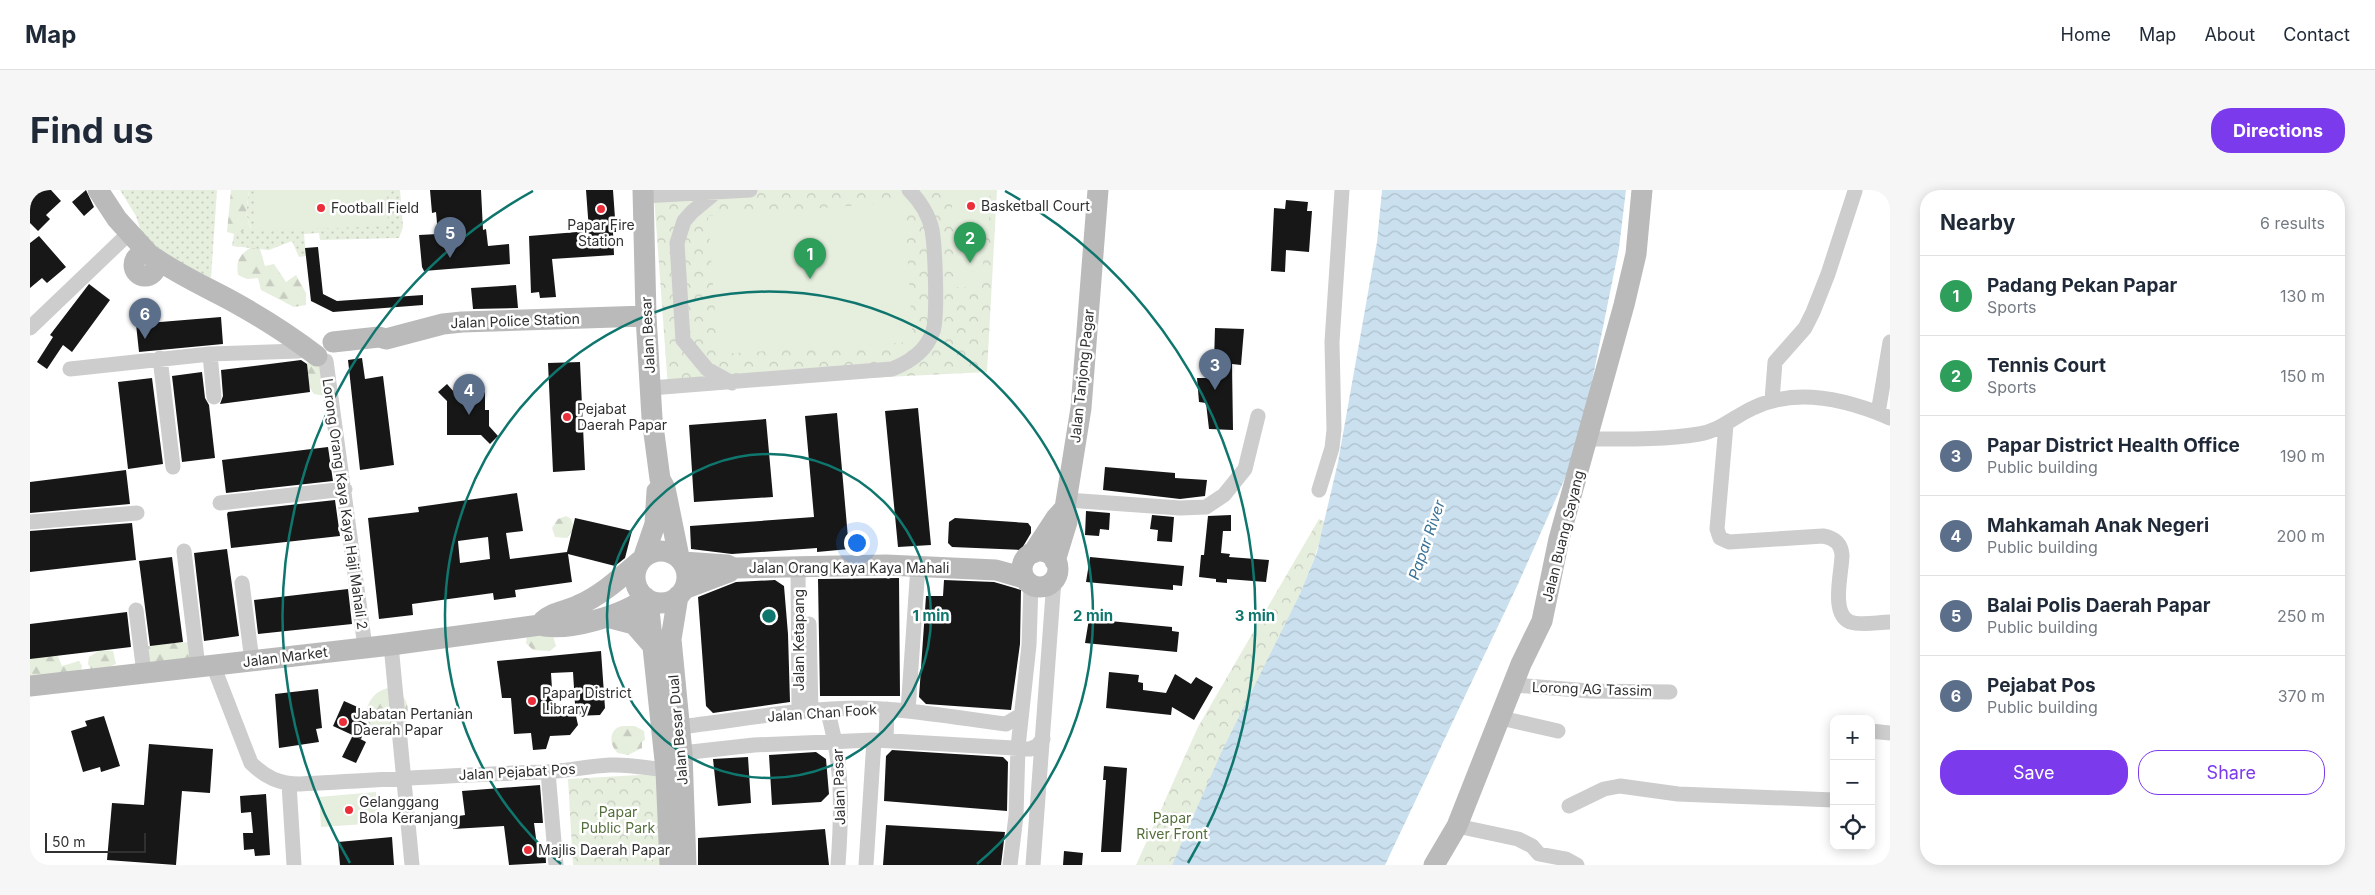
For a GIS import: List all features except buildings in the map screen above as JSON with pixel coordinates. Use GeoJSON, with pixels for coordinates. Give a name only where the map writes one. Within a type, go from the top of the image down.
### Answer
{"type":"FeatureCollection","features":[{"type":"Feature","properties":{"kind":"main road"},"geometry":{"type":"LineString","coordinates":[[98,190],[120,229],[147,262],[186,275],[194,283],[232,301],[275,328],[322,351]]}},
{"type":"Feature","properties":{"kind":"main road","name":"Jalan Tanjong Pagar"},"geometry":{"type":"LineString","coordinates":[[1055,570],[1066,522],[1066,504],[1081,408],[1098,190]]}},
{"type":"Feature","properties":{"kind":"main road","name":"Jalan Buang Sayang"},"geometry":{"type":"LineString","coordinates":[[1434,865],[1457,826],[1542,621],[1559,539],[1588,439],[1636,254],[1642,190]]}},
{"type":"Feature","properties":{"kind":"main road","name":"Jalan Besar"},"geometry":{"type":"LineString","coordinates":[[642,558],[655,524],[660,479],[652,418],[646,316],[643,193]]}},
{"type":"Feature","properties":{"kind":"main road","name":"Jalan Police Station"},"geometry":{"type":"LineString","coordinates":[[322,351],[343,351],[380,343],[386,338],[443,324],[646,316]]}},
{"type":"Feature","properties":{"kind":"main road","name":"Jalan Besar"},"geometry":{"type":"LineString","coordinates":[[660,479],[665,488],[681,560]]}},
{"type":"Feature","properties":{"kind":"main road"},"geometry":{"type":"LineString","coordinates":[[1055,570],[1041,587],[1028,569],[1056,518],[1066,504]]}},
{"type":"Feature","properties":{"kind":"main road"},"geometry":{"type":"LineString","coordinates":[[662,550],[681,560],[687,571],[687,580],[681,593],[664,603],[647,599],[637,588],[635,581],[635,574],[642,558],[662,550]]}},
{"type":"Feature","properties":{"kind":"main road","name":"Jalan Orang Kaya Kaya Mahali"},"geometry":{"type":"LineString","coordinates":[[681,560],[727,565],[733,568],[918,566],[996,570],[1028,569],[1043,552],[1055,570]]}},
{"type":"Feature","properties":{"kind":"main road","name":"Jalan Market"},"geometry":{"type":"LineString","coordinates":[[540,625],[548,617],[580,605],[599,594],[642,558]]}},
{"type":"Feature","properties":{"kind":"main road","name":"Jalan Orang Kaya Kaya Mahali"},"geometry":{"type":"LineString","coordinates":[[681,593],[729,572],[733,568]]}},
{"type":"Feature","properties":{"kind":"main road","name":"Jalan Besar Dual"},"geometry":{"type":"LineString","coordinates":[[670,865],[671,758],[679,727],[671,639],[681,593]]}},
{"type":"Feature","properties":{"kind":"main road","name":"Jalan Market"},"geometry":{"type":"LineString","coordinates":[[30,686],[540,625],[552,628],[607,617],[635,607],[647,599]]}},
{"type":"Feature","properties":{"kind":"main road","name":"Jalan Besar Dual"},"geometry":{"type":"LineString","coordinates":[[647,599],[686,865]]}},
{"type":"Feature","properties":{"kind":"main road"},"geometry":{"type":"LineString","coordinates":[[607,617],[634,624],[654,647]]}},
{"type":"Feature","properties":{"kind":"street"},"geometry":{"type":"LineString","coordinates":[[643,193],[750,190]]}},
{"type":"Feature","properties":{"kind":"street"},"geometry":{"type":"LineString","coordinates":[[651,388],[892,369],[902,365],[920,351],[933,331],[936,318],[932,229],[917,198],[909,190]]}},
{"type":"Feature","properties":{"kind":"street"},"geometry":{"type":"LineString","coordinates":[[1319,490],[1332,448],[1334,430],[1332,342],[1342,190]]}},
{"type":"Feature","properties":{"kind":"street"},"geometry":{"type":"LineString","coordinates":[[1772,400],[1775,362],[1805,328],[1813,312],[1828,274],[1854,191]]}},
{"type":"Feature","properties":{"kind":"street"},"geometry":{"type":"LineString","coordinates":[[716,192],[684,221],[677,243],[683,340],[707,369],[732,382]]}},
{"type":"Feature","properties":{"kind":"street"},"geometry":{"type":"LineString","coordinates":[[30,328],[120,229]]}},
{"type":"Feature","properties":{"kind":"street"},"geometry":{"type":"LineString","coordinates":[[1588,439],[1700,434],[1726,425],[1747,410],[1772,400],[1829,398],[1884,415],[1890,342]]}},
{"type":"Feature","properties":{"kind":"street"},"geometry":{"type":"LineString","coordinates":[[70,369],[210,354],[322,351]]}},
{"type":"Feature","properties":{"kind":"street","name":"Lorong Orang Kaya Kaya Haji Mahali 2"},"geometry":{"type":"LineString","coordinates":[[322,351],[345,489],[365,647]]}},
{"type":"Feature","properties":{"kind":"street"},"geometry":{"type":"LineString","coordinates":[[210,354],[214,397]]}},
{"type":"Feature","properties":{"kind":"street"},"geometry":{"type":"LineString","coordinates":[[160,358],[173,467]]}},
{"type":"Feature","properties":{"kind":"street"},"geometry":{"type":"LineString","coordinates":[[1066,504],[1180,508],[1206,507],[1224,495],[1245,469],[1258,416]]}},
{"type":"Feature","properties":{"kind":"street"},"geometry":{"type":"LineString","coordinates":[[1726,425],[1717,529],[1720,538],[1729,542],[1823,536],[1834,540],[1842,549],[1838,603],[1841,614],[1845,619],[1857,623],[1890,622]]}},
{"type":"Feature","properties":{"kind":"street"},"geometry":{"type":"LineString","coordinates":[[220,503],[345,489]]}},
{"type":"Feature","properties":{"kind":"street"},"geometry":{"type":"LineString","coordinates":[[30,522],[136,513]]}},
{"type":"Feature","properties":{"kind":"street"},"geometry":{"type":"LineString","coordinates":[[184,550],[205,666],[251,764],[271,779],[289,784],[294,865]]}},
{"type":"Feature","properties":{"kind":"street"},"geometry":{"type":"LineString","coordinates":[[908,711],[918,566]]}},
{"type":"Feature","properties":{"kind":"street","name":"Jalan Ketapang"},"geometry":{"type":"LineString","coordinates":[[803,567],[805,712]]}},
{"type":"Feature","properties":{"kind":"street"},"geometry":{"type":"LineString","coordinates":[[1010,865],[1016,816],[1018,747],[1030,645],[1028,569]]}},
{"type":"Feature","properties":{"kind":"street"},"geometry":{"type":"LineString","coordinates":[[1033,865],[1055,570]]}},
{"type":"Feature","properties":{"kind":"street"},"geometry":{"type":"LineString","coordinates":[[242,583],[252,660]]}},
{"type":"Feature","properties":{"kind":"street"},"geometry":{"type":"LineString","coordinates":[[136,610],[144,673]]}},
{"type":"Feature","properties":{"kind":"street"},"geometry":{"type":"LineString","coordinates":[[391,644],[412,865]]}},
{"type":"Feature","properties":{"kind":"street","name":"Lorong AG Tassim"},"geometry":{"type":"LineString","coordinates":[[1514,685],[1590,691],[1670,692]]}},
{"type":"Feature","properties":{"kind":"street","name":"Jalan Chan Fook"},"geometry":{"type":"LineString","coordinates":[[679,727],[828,710],[887,709],[1006,724],[1022,715]]}},
{"type":"Feature","properties":{"kind":"street","name":"Jalan Pasar"},"geometry":{"type":"LineString","coordinates":[[866,865],[880,740],[887,709]]}},
{"type":"Feature","properties":{"kind":"street","name":"Jalan Pasar"},"geometry":{"type":"LineString","coordinates":[[828,710],[837,742],[842,812],[838,865]]}},
{"type":"Feature","properties":{"kind":"street"},"geometry":{"type":"LineString","coordinates":[[1501,718],[1558,731]]}},
{"type":"Feature","properties":{"kind":"street"},"geometry":{"type":"LineString","coordinates":[[1875,731],[1890,732]]}},
{"type":"Feature","properties":{"kind":"street","name":"Jalan Chan Fook"},"geometry":{"type":"LineString","coordinates":[[671,758],[754,745],[880,740],[1034,748],[1043,739]]}},
{"type":"Feature","properties":{"kind":"street","name":"Jalan Pejabat Pos"},"geometry":{"type":"LineString","coordinates":[[289,784],[510,772],[548,772],[631,765],[641,768],[671,758]]}},
{"type":"Feature","properties":{"kind":"street"},"geometry":{"type":"LineString","coordinates":[[548,772],[556,865]]}},
{"type":"Feature","properties":{"kind":"street"},"geometry":{"type":"LineString","coordinates":[[1569,806],[1604,789],[1620,786],[1678,794],[1830,800]]}},
{"type":"Feature","properties":{"kind":"street"},"geometry":{"type":"LineString","coordinates":[[1457,826],[1518,839],[1532,846],[1539,854],[1566,859],[1577,865]]}},
{"type":"Feature","properties":{"kind":"green space"},"geometry":{"type":"Polygon","coordinates":[[[120,190],[217,190],[211,278],[146,247],[136,216],[120,190]]]}},
{"type":"Feature","properties":{"kind":"green space"},"geometry":{"type":"Polygon","coordinates":[[[231,190],[249,190],[246,214],[251,229],[234,234],[227,232],[231,190]]]}},
{"type":"Feature","properties":{"kind":"green space","name":"Football Field"},"geometry":{"type":"Polygon","coordinates":[[[249,190],[400,190],[403,227],[399,238],[320,240],[319,233],[304,234],[306,256],[299,257],[292,241],[269,250],[232,246],[234,234],[251,228],[246,214],[249,190]]]}},
{"type":"Feature","properties":{"kind":"green space","name":"Football Field"},"geometry":{"type":"Polygon","coordinates":[[[255,190],[387,190],[388,226],[255,231],[255,190]]]}},
{"type":"Feature","properties":{"kind":"green space"},"geometry":{"type":"Polygon","coordinates":[[[660,190],[997,190],[987,372],[668,388],[654,196],[660,190]]]}},
{"type":"Feature","properties":{"kind":"green space","name":"Basketball Court"},"geometry":{"type":"Polygon","coordinates":[[[952,190],[990,190],[989,224],[952,223],[952,190]]]}},
{"type":"Feature","properties":{"kind":"green space"},"geometry":{"type":"Polygon","coordinates":[[[904,202],[913,342],[718,354],[708,216],[904,202]]]}},
{"type":"Feature","properties":{"kind":"green space"},"geometry":{"type":"Polygon","coordinates":[[[958,238],[984,239],[982,288],[956,287],[958,238]]]}},
{"type":"Feature","properties":{"kind":"green space"},"geometry":{"type":"Polygon","coordinates":[[[250,248],[260,249],[265,266],[274,264],[286,282],[296,275],[306,293],[306,305],[294,307],[261,290],[258,278],[247,279],[238,275],[237,266],[239,259],[250,248]]]}},
{"type":"Feature","properties":{"kind":"green space"},"geometry":{"type":"Polygon","coordinates":[[[318,349],[325,396],[314,394],[307,382],[306,376],[309,359],[318,349]]]}},
{"type":"Feature","properties":{"kind":"green space"},"geometry":{"type":"Polygon","coordinates":[[[566,516],[571,519],[574,528],[567,538],[555,537],[552,528],[558,519],[566,516]]]}},
{"type":"Feature","properties":{"kind":"green space","name":"Papar River Front"},"geometry":{"type":"Polygon","coordinates":[[[1319,519],[1325,522],[1308,576],[1297,602],[1225,747],[1172,865],[1136,865],[1198,727],[1319,519]]]}},
{"type":"Feature","properties":{"kind":"green space"},"geometry":{"type":"Polygon","coordinates":[[[531,632],[553,636],[556,646],[550,651],[533,650],[526,643],[527,636],[531,632]]]}},
{"type":"Feature","properties":{"kind":"green space"},"geometry":{"type":"Polygon","coordinates":[[[171,640],[178,643],[191,642],[196,660],[149,666],[141,648],[171,640]]]}},
{"type":"Feature","properties":{"kind":"green space"},"geometry":{"type":"Polygon","coordinates":[[[100,650],[113,651],[116,664],[94,674],[88,664],[89,657],[100,650]]]}},
{"type":"Feature","properties":{"kind":"green space"},"geometry":{"type":"Polygon","coordinates":[[[57,654],[62,666],[79,661],[82,666],[81,670],[30,682],[30,656],[57,654]]]}},
{"type":"Feature","properties":{"kind":"green space"},"geometry":{"type":"Polygon","coordinates":[[[388,688],[401,694],[405,699],[408,710],[402,729],[381,736],[370,726],[365,714],[373,697],[383,689],[388,688]]]}},
{"type":"Feature","properties":{"kind":"green space"},"geometry":{"type":"Polygon","coordinates":[[[623,726],[635,726],[644,731],[645,740],[642,742],[642,748],[628,755],[618,753],[611,741],[615,730],[623,726]]]}},
{"type":"Feature","properties":{"kind":"green space","name":"Papar Public Park"},"geometry":{"type":"Polygon","coordinates":[[[658,774],[666,865],[573,865],[568,779],[658,774]]]}},
{"type":"Feature","properties":{"kind":"green space","name":"Gelanggang Bola Keranjang"},"geometry":{"type":"Polygon","coordinates":[[[376,792],[379,823],[321,827],[319,797],[376,792]]]}},
{"type":"Feature","properties":{"kind":"water","name":"Papar River"},"geometry":{"type":"Polygon","coordinates":[[[1382,190],[1626,190],[1619,248],[1583,426],[1570,467],[1518,584],[1385,865],[1172,865],[1221,753],[1300,594],[1317,552],[1338,462],[1377,242],[1382,190]]]}},
{"type":"Feature","properties":{"kind":"place","name":"Basketball Court"},"geometry":{"type":"Point","coordinates":[971,206]}},
{"type":"Feature","properties":{"kind":"place","name":"Football Field"},"geometry":{"type":"Point","coordinates":[321,208]}},
{"type":"Feature","properties":{"kind":"place","name":"Papar Fire Station"},"geometry":{"type":"Point","coordinates":[601,209]}},
{"type":"Feature","properties":{"kind":"place","name":"Balai Polis Daerah Papar"},"geometry":{"type":"Point","coordinates":[450,258]}},
{"type":"Feature","properties":{"kind":"place","name":"Tennis Court"},"geometry":{"type":"Point","coordinates":[970,263]}},
{"type":"Feature","properties":{"kind":"place","name":"Padang Pekan Papar"},"geometry":{"type":"Point","coordinates":[810,279]}},
{"type":"Feature","properties":{"kind":"place","name":"Pejabat Pos"},"geometry":{"type":"Point","coordinates":[145,339]}},
{"type":"Feature","properties":{"kind":"place","name":"Papar District Health Office"},"geometry":{"type":"Point","coordinates":[1215,390]}},
{"type":"Feature","properties":{"kind":"place","name":"Mahkamah Anak Negeri"},"geometry":{"type":"Point","coordinates":[469,415]}},
{"type":"Feature","properties":{"kind":"place","name":"Pejabat Daerah Papar"},"geometry":{"type":"Point","coordinates":[567,417]}},
{"type":"Feature","properties":{"kind":"place","name":"Papar District Library"},"geometry":{"type":"Point","coordinates":[532,701]}},
{"type":"Feature","properties":{"kind":"place","name":"Jabatan Pertanian Daerah Papar"},"geometry":{"type":"Point","coordinates":[343,722]}},
{"type":"Feature","properties":{"kind":"place","name":"Gelanggang Bola Keranjang"},"geometry":{"type":"Point","coordinates":[349,810]}},
{"type":"Feature","properties":{"kind":"place","name":"Majlis Daerah Papar"},"geometry":{"type":"Point","coordinates":[528,850]}}]}
